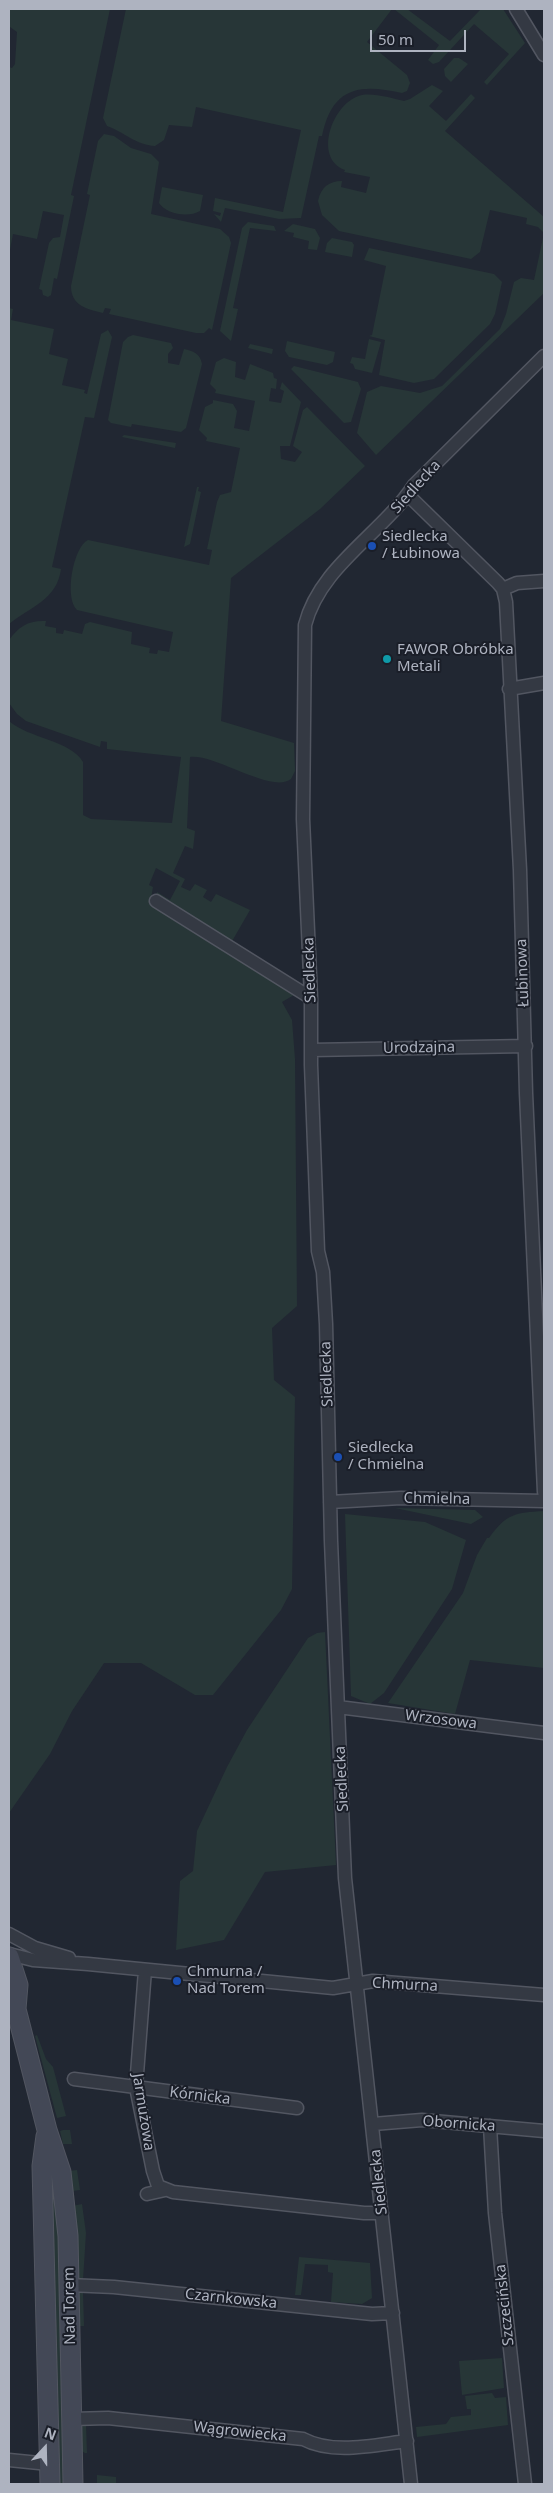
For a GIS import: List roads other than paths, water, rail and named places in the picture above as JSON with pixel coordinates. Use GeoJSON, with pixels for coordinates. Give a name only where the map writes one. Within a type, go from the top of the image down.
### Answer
{"type":"FeatureCollection","features":[{"type":"Feature","properties":{"kind":"main road","name":"Nad Torem"},"geometry":{"type":"LineString","coordinates":[[9,1956],[18,1985],[12,2003],[47,2130],[61,2172],[68,2236],[73,2484]]}},
{"type":"Feature","properties":{"kind":"main road","name":"Nad Torem"},"geometry":{"type":"LineString","coordinates":[[47,2130],[42,2166],[50,2484]]}},
{"type":"Feature","properties":{"kind":"street"},"geometry":{"type":"LineString","coordinates":[[516,9],[544,55]]}},
{"type":"Feature","properties":{"kind":"street","name":"Siedlecka"},"geometry":{"type":"LineString","coordinates":[[412,2484],[345,1878],[330,1502],[326,1324],[324,1281],[318,1251],[303,798],[305,626],[310,608],[326,582],[408,495],[414,485],[544,356]]}},
{"type":"Feature","properties":{"kind":"street"},"geometry":{"type":"LineString","coordinates":[[408,495],[503,589],[517,583],[544,581]]}},
{"type":"Feature","properties":{"kind":"street","name":"Łubinowa"},"geometry":{"type":"LineString","coordinates":[[503,589],[506,602],[509,689],[520,870],[531,1175],[539,1254],[544,1492]]}},
{"type":"Feature","properties":{"kind":"street"},"geometry":{"type":"LineString","coordinates":[[509,689],[544,683]]}},
{"type":"Feature","properties":{"kind":"street"},"geometry":{"type":"LineString","coordinates":[[156,901],[311,998]]}},
{"type":"Feature","properties":{"kind":"street","name":"Urodzajna"},"geometry":{"type":"LineString","coordinates":[[312,1050],[526,1046]]}},
{"type":"Feature","properties":{"kind":"street"},"geometry":{"type":"LineString","coordinates":[[531,1175],[544,1175]]}},
{"type":"Feature","properties":{"kind":"street","name":"Chmielna"},"geometry":{"type":"LineString","coordinates":[[330,1502],[401,1498],[544,1501]]}},
{"type":"Feature","properties":{"kind":"street","name":"Wrzosowa"},"geometry":{"type":"LineString","coordinates":[[338,1707],[544,1733]]}},
{"type":"Feature","properties":{"kind":"street","name":"Chmurna"},"geometry":{"type":"LineString","coordinates":[[9,1934],[36,1948],[88,1964]]}},
{"type":"Feature","properties":{"kind":"street","name":"Chmurna"},"geometry":{"type":"LineString","coordinates":[[9,1956],[33,1960],[332,1988],[374,1981],[544,1995]]}},
{"type":"Feature","properties":{"kind":"street","name":"Jarmużowa"},"geometry":{"type":"LineString","coordinates":[[145,1970],[136,2087],[153,2172],[158,2186],[165,2190]]}},
{"type":"Feature","properties":{"kind":"street","name":"Kórnicka"},"geometry":{"type":"LineString","coordinates":[[74,2079],[297,2108]]}},
{"type":"Feature","properties":{"kind":"street","name":"Obornicka"},"geometry":{"type":"LineString","coordinates":[[373,2124],[422,2120],[544,2131]]}},
{"type":"Feature","properties":{"kind":"street","name":"Szczecińska"},"geometry":{"type":"LineString","coordinates":[[490,2126],[495,2213],[525,2484]]}},
{"type":"Feature","properties":{"kind":"street"},"geometry":{"type":"LineString","coordinates":[[147,2194],[165,2190],[364,2214],[382,2213]]}},
{"type":"Feature","properties":{"kind":"street","name":"Czarnkowska"},"geometry":{"type":"LineString","coordinates":[[69,2285],[114,2287],[372,2314],[393,2313]]}},
{"type":"Feature","properties":{"kind":"street","name":"Wągrowiecka"},"geometry":{"type":"LineString","coordinates":[[72,2419],[108,2418],[303,2439],[314,2445],[353,2447],[407,2441]]}},
{"type":"Feature","properties":{"kind":"street"},"geometry":{"type":"LineString","coordinates":[[9,2460],[49,2464]]}},
{"type":"Feature","properties":{"kind":"place","name":"Siedlecka / Łubinowa"},"geometry":{"type":"Point","coordinates":[372,546]}},
{"type":"Feature","properties":{"kind":"place","name":"FAWOR Obróbka Metali"},"geometry":{"type":"Point","coordinates":[387,659]}},
{"type":"Feature","properties":{"kind":"place","name":"Siedlecka / Chmielna"},"geometry":{"type":"Point","coordinates":[338,1457]}},
{"type":"Feature","properties":{"kind":"place","name":"Chmurna / Nad Torem"},"geometry":{"type":"Point","coordinates":[177,1981]}}]}
